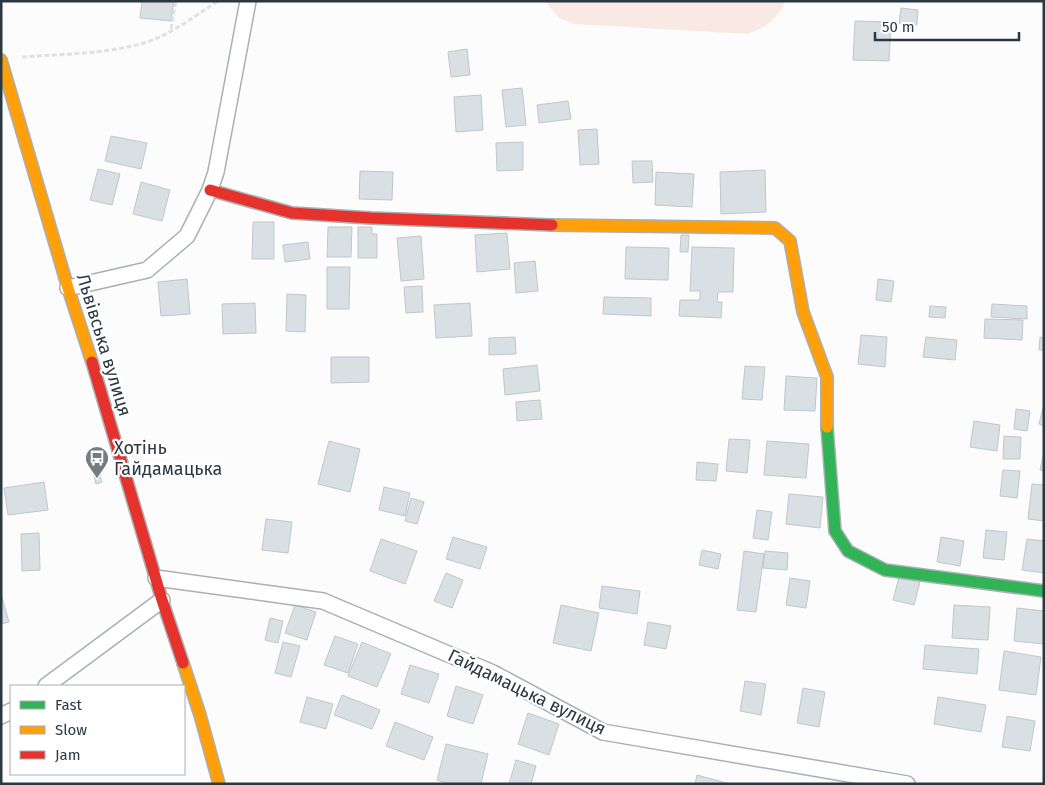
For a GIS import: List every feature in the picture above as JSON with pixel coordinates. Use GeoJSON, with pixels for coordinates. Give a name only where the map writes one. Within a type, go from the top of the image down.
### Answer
{"type":"FeatureCollection","features":[{"type":"Feature","properties":{"kind":"street"},"geometry":{"type":"LineString","coordinates":[[68,288],[147,270],[188,236],[210,190],[216,172],[248,1]]}},
{"type":"Feature","properties":{"kind":"street","name":"Львівська вулиця"},"geometry":{"type":"LineString","coordinates":[[1,60],[162,600],[200,715],[219,784]]}},
{"type":"Feature","properties":{"kind":"street"},"geometry":{"type":"LineString","coordinates":[[210,190],[292,213],[550,225],[774,228],[790,241],[803,312],[827,377],[826,416],[834,531],[848,551],[886,570],[1044,591]]}},
{"type":"Feature","properties":{"kind":"street","name":"Гайдамацька вулиця"},"geometry":{"type":"LineString","coordinates":[[156,578],[323,601],[493,673],[603,732],[907,784]]}},
{"type":"Feature","properties":{"kind":"street"},"geometry":{"type":"LineString","coordinates":[[47,685],[162,600]]}},
{"type":"Feature","properties":{"kind":"path"},"geometry":{"type":"LineString","coordinates":[[171,30],[176,1]]}},
{"type":"Feature","properties":{"kind":"path"},"geometry":{"type":"LineString","coordinates":[[20,58],[116,49],[146,42],[171,30],[218,1]]}},
{"type":"Feature","properties":{"kind":"shaded area"},"geometry":{"type":"Polygon","coordinates":[[[545,1],[785,1],[775,18],[760,29],[748,34],[574,24],[559,18],[545,1]]]}},
{"type":"Feature","properties":{"kind":"building"},"geometry":{"type":"Polygon","coordinates":[[[142,1],[174,1],[171,21],[140,18],[142,1]]]}},
{"type":"Feature","properties":{"kind":"building"},"geometry":{"type":"Polygon","coordinates":[[[901,8],[918,10],[917,25],[899,23],[901,8]]]}},
{"type":"Feature","properties":{"kind":"building"},"geometry":{"type":"Polygon","coordinates":[[[855,21],[891,22],[889,61],[853,60],[855,21]]]}},
{"type":"Feature","properties":{"kind":"building"},"geometry":{"type":"Polygon","coordinates":[[[467,49],[470,75],[451,77],[448,52],[467,49]]]}},
{"type":"Feature","properties":{"kind":"building"},"geometry":{"type":"Polygon","coordinates":[[[522,88],[526,125],[506,127],[502,90],[522,88]]]}},
{"type":"Feature","properties":{"kind":"building"},"geometry":{"type":"Polygon","coordinates":[[[481,95],[483,130],[456,132],[454,97],[481,95]]]}},
{"type":"Feature","properties":{"kind":"building"},"geometry":{"type":"Polygon","coordinates":[[[568,101],[571,119],[539,123],[537,105],[568,101]]]}},
{"type":"Feature","properties":{"kind":"building"},"geometry":{"type":"Polygon","coordinates":[[[597,129],[599,164],[580,165],[578,130],[597,129]]]}},
{"type":"Feature","properties":{"kind":"building"},"geometry":{"type":"Polygon","coordinates":[[[111,136],[147,143],[141,169],[105,161],[111,136]]]}},
{"type":"Feature","properties":{"kind":"building"},"geometry":{"type":"Polygon","coordinates":[[[523,142],[523,170],[497,171],[496,143],[523,142]]]}},
{"type":"Feature","properties":{"kind":"building"},"geometry":{"type":"Polygon","coordinates":[[[632,161],[652,161],[653,182],[633,183],[632,161]]]}},
{"type":"Feature","properties":{"kind":"building"},"geometry":{"type":"Polygon","coordinates":[[[98,169],[120,174],[112,205],[90,200],[98,169]]]}},
{"type":"Feature","properties":{"kind":"building"},"geometry":{"type":"Polygon","coordinates":[[[765,170],[766,212],[721,214],[720,172],[765,170]]]}},
{"type":"Feature","properties":{"kind":"building"},"geometry":{"type":"Polygon","coordinates":[[[360,171],[393,172],[392,200],[359,199],[360,171]]]}},
{"type":"Feature","properties":{"kind":"building"},"geometry":{"type":"Polygon","coordinates":[[[656,172],[694,174],[692,207],[655,205],[656,172]]]}},
{"type":"Feature","properties":{"kind":"building"},"geometry":{"type":"Polygon","coordinates":[[[141,182],[170,190],[162,221],[133,214],[141,182]]]}},
{"type":"Feature","properties":{"kind":"building"},"geometry":{"type":"Polygon","coordinates":[[[253,222],[274,222],[274,259],[252,259],[253,222]]]}},
{"type":"Feature","properties":{"kind":"building"},"geometry":{"type":"Polygon","coordinates":[[[328,227],[352,227],[351,257],[327,257],[328,227]]]}},
{"type":"Feature","properties":{"kind":"building"},"geometry":{"type":"Polygon","coordinates":[[[358,227],[372,227],[372,234],[377,234],[377,258],[358,258],[358,227]]]}},
{"type":"Feature","properties":{"kind":"building"},"geometry":{"type":"Polygon","coordinates":[[[507,233],[510,269],[477,272],[475,235],[507,233]]]}},
{"type":"Feature","properties":{"kind":"building"},"geometry":{"type":"Polygon","coordinates":[[[681,235],[689,235],[688,252],[680,252],[681,235]]]}},
{"type":"Feature","properties":{"kind":"building"},"geometry":{"type":"Polygon","coordinates":[[[421,236],[424,279],[401,281],[397,238],[421,236]]]}},
{"type":"Feature","properties":{"kind":"building"},"geometry":{"type":"Polygon","coordinates":[[[308,242],[310,259],[285,262],[283,245],[308,242]]]}},
{"type":"Feature","properties":{"kind":"building"},"geometry":{"type":"Polygon","coordinates":[[[626,247],[669,248],[668,280],[625,279],[626,247]]]}},
{"type":"Feature","properties":{"kind":"building"},"geometry":{"type":"Polygon","coordinates":[[[692,247],[734,248],[733,292],[718,292],[717,302],[722,302],[721,318],[679,316],[680,300],[700,300],[700,291],[690,291],[692,247]]]}},
{"type":"Feature","properties":{"kind":"building"},"geometry":{"type":"Polygon","coordinates":[[[535,261],[538,291],[516,293],[514,263],[535,261]]]}},
{"type":"Feature","properties":{"kind":"building"},"geometry":{"type":"Polygon","coordinates":[[[327,267],[350,267],[349,309],[327,309],[327,267]]]}},
{"type":"Feature","properties":{"kind":"building"},"geometry":{"type":"Polygon","coordinates":[[[187,279],[190,314],[161,316],[158,282],[187,279]]]}},
{"type":"Feature","properties":{"kind":"building"},"geometry":{"type":"Polygon","coordinates":[[[878,279],[894,281],[891,302],[876,300],[878,279]]]}},
{"type":"Feature","properties":{"kind":"building"},"geometry":{"type":"Polygon","coordinates":[[[422,286],[423,312],[406,313],[404,287],[422,286]]]}},
{"type":"Feature","properties":{"kind":"building"},"geometry":{"type":"Polygon","coordinates":[[[287,294],[306,295],[305,332],[286,331],[287,294]]]}},
{"type":"Feature","properties":{"kind":"building"},"geometry":{"type":"Polygon","coordinates":[[[604,297],[651,298],[651,316],[603,314],[604,297]]]}},
{"type":"Feature","properties":{"kind":"building"},"geometry":{"type":"Polygon","coordinates":[[[255,303],[256,333],[223,334],[222,304],[255,303]]]}},
{"type":"Feature","properties":{"kind":"building"},"geometry":{"type":"Polygon","coordinates":[[[470,303],[472,336],[436,338],[434,305],[470,303]]]}},
{"type":"Feature","properties":{"kind":"building"},"geometry":{"type":"Polygon","coordinates":[[[992,304],[1027,306],[1027,319],[991,317],[992,304]]]}},
{"type":"Feature","properties":{"kind":"building"},"geometry":{"type":"Polygon","coordinates":[[[930,306],[946,307],[945,318],[929,317],[930,306]]]}},
{"type":"Feature","properties":{"kind":"building"},"geometry":{"type":"Polygon","coordinates":[[[985,319],[1023,320],[1022,340],[984,338],[985,319]]]}},
{"type":"Feature","properties":{"kind":"building"},"geometry":{"type":"Polygon","coordinates":[[[861,335],[887,337],[885,367],[858,364],[861,335]]]}},
{"type":"Feature","properties":{"kind":"building"},"geometry":{"type":"Polygon","coordinates":[[[515,337],[516,354],[489,355],[489,338],[515,337]]]}},
{"type":"Feature","properties":{"kind":"building"},"geometry":{"type":"Polygon","coordinates":[[[926,337],[957,340],[955,360],[923,357],[926,337]]]}},
{"type":"Feature","properties":{"kind":"building"},"geometry":{"type":"Polygon","coordinates":[[[1040,337],[1044,338],[1044,350],[1039,350],[1040,337]]]}},
{"type":"Feature","properties":{"kind":"building"},"geometry":{"type":"Polygon","coordinates":[[[331,357],[369,357],[369,382],[331,383],[331,357]]]}},
{"type":"Feature","properties":{"kind":"building"},"geometry":{"type":"Polygon","coordinates":[[[537,365],[540,391],[505,395],[503,369],[537,365]]]}},
{"type":"Feature","properties":{"kind":"building"},"geometry":{"type":"Polygon","coordinates":[[[745,366],[765,367],[762,400],[742,399],[745,366]]]}},
{"type":"Feature","properties":{"kind":"building"},"geometry":{"type":"Polygon","coordinates":[[[786,376],[817,378],[815,411],[784,410],[786,376]]]}},
{"type":"Feature","properties":{"kind":"building"},"geometry":{"type":"Polygon","coordinates":[[[540,400],[542,419],[517,421],[516,402],[540,400]]]}},
{"type":"Feature","properties":{"kind":"building"},"geometry":{"type":"Polygon","coordinates":[[[1044,404],[1044,426],[1039,424],[1044,404]]]}},
{"type":"Feature","properties":{"kind":"building"},"geometry":{"type":"Polygon","coordinates":[[[1016,409],[1030,411],[1027,431],[1014,429],[1016,409]]]}},
{"type":"Feature","properties":{"kind":"building"},"geometry":{"type":"Polygon","coordinates":[[[974,421],[1000,425],[997,451],[970,447],[974,421]]]}},
{"type":"Feature","properties":{"kind":"building"},"geometry":{"type":"Polygon","coordinates":[[[1004,436],[1021,437],[1020,459],[1003,459],[1004,436]]]}},
{"type":"Feature","properties":{"kind":"building"},"geometry":{"type":"Polygon","coordinates":[[[729,439],[750,440],[747,473],[726,471],[729,439]]]}},
{"type":"Feature","properties":{"kind":"building"},"geometry":{"type":"Polygon","coordinates":[[[329,441],[360,449],[350,492],[318,484],[329,441]]]}},
{"type":"Feature","properties":{"kind":"building"},"geometry":{"type":"Polygon","coordinates":[[[767,441],[809,444],[806,478],[764,475],[767,441]]]}},
{"type":"Feature","properties":{"kind":"building"},"geometry":{"type":"Polygon","coordinates":[[[1044,452],[1044,471],[1040,470],[1044,452]]]}},
{"type":"Feature","properties":{"kind":"building"},"geometry":{"type":"Polygon","coordinates":[[[697,462],[718,464],[716,481],[696,480],[697,462]]]}},
{"type":"Feature","properties":{"kind":"building"},"geometry":{"type":"Polygon","coordinates":[[[98,470],[102,482],[96,484],[93,472],[98,470]]]}},
{"type":"Feature","properties":{"kind":"building"},"geometry":{"type":"Polygon","coordinates":[[[1003,470],[1020,471],[1017,498],[1000,496],[1003,470]]]}},
{"type":"Feature","properties":{"kind":"building"},"geometry":{"type":"Polygon","coordinates":[[[44,482],[48,510],[8,515],[4,488],[44,482]]]}},
{"type":"Feature","properties":{"kind":"building"},"geometry":{"type":"Polygon","coordinates":[[[1032,484],[1044,485],[1044,521],[1028,519],[1032,484]]]}},
{"type":"Feature","properties":{"kind":"building"},"geometry":{"type":"Polygon","coordinates":[[[384,487],[410,493],[405,516],[379,510],[384,487]]]}},
{"type":"Feature","properties":{"kind":"building"},"geometry":{"type":"Polygon","coordinates":[[[789,494],[823,497],[820,528],[786,524],[789,494]]]}},
{"type":"Feature","properties":{"kind":"building"},"geometry":{"type":"Polygon","coordinates":[[[411,498],[424,502],[417,524],[405,521],[411,498]]]}},
{"type":"Feature","properties":{"kind":"building"},"geometry":{"type":"Polygon","coordinates":[[[757,510],[772,512],[768,540],[753,538],[757,510]]]}},
{"type":"Feature","properties":{"kind":"building"},"geometry":{"type":"Polygon","coordinates":[[[266,519],[292,522],[288,553],[262,550],[266,519]]]}},
{"type":"Feature","properties":{"kind":"building"},"geometry":{"type":"Polygon","coordinates":[[[986,530],[1007,532],[1004,560],[983,558],[986,530]]]}},
{"type":"Feature","properties":{"kind":"building"},"geometry":{"type":"Polygon","coordinates":[[[39,533],[40,570],[22,571],[21,534],[39,533]]]}},
{"type":"Feature","properties":{"kind":"building"},"geometry":{"type":"Polygon","coordinates":[[[453,537],[487,547],[480,569],[446,559],[453,537]]]}},
{"type":"Feature","properties":{"kind":"building"},"geometry":{"type":"Polygon","coordinates":[[[941,537],[964,541],[960,566],[937,562],[941,537]]]}},
{"type":"Feature","properties":{"kind":"building"},"geometry":{"type":"Polygon","coordinates":[[[381,539],[417,551],[405,584],[370,571],[381,539]]]}},
{"type":"Feature","properties":{"kind":"building"},"geometry":{"type":"Polygon","coordinates":[[[1027,539],[1044,541],[1044,573],[1022,570],[1027,539]]]}},
{"type":"Feature","properties":{"kind":"building"},"geometry":{"type":"Polygon","coordinates":[[[702,550],[721,554],[718,569],[699,565],[702,550]]]}},
{"type":"Feature","properties":{"kind":"building"},"geometry":{"type":"Polygon","coordinates":[[[744,551],[764,554],[756,612],[737,610],[744,551]]]}},
{"type":"Feature","properties":{"kind":"building"},"geometry":{"type":"Polygon","coordinates":[[[765,551],[788,553],[787,570],[763,568],[765,551]]]}},
{"type":"Feature","properties":{"kind":"building"},"geometry":{"type":"Polygon","coordinates":[[[446,573],[463,580],[452,608],[434,601],[446,573]]]}},
{"type":"Feature","properties":{"kind":"building"},"geometry":{"type":"Polygon","coordinates":[[[899,577],[920,582],[914,605],[893,600],[899,577]]]}},
{"type":"Feature","properties":{"kind":"building"},"geometry":{"type":"Polygon","coordinates":[[[790,578],[810,581],[806,608],[786,605],[790,578]]]}},
{"type":"Feature","properties":{"kind":"building"},"geometry":{"type":"Polygon","coordinates":[[[602,586],[640,591],[637,614],[599,608],[602,586]]]}},
{"type":"Feature","properties":{"kind":"building"},"geometry":{"type":"Polygon","coordinates":[[[1,594],[9,622],[1,624],[1,594]]]}},
{"type":"Feature","properties":{"kind":"building"},"geometry":{"type":"Polygon","coordinates":[[[295,605],[316,612],[307,640],[285,633],[295,605]]]}},
{"type":"Feature","properties":{"kind":"building"},"geometry":{"type":"Polygon","coordinates":[[[561,605],[599,613],[591,651],[553,643],[561,605]]]}},
{"type":"Feature","properties":{"kind":"building"},"geometry":{"type":"Polygon","coordinates":[[[954,605],[990,607],[988,640],[952,638],[954,605]]]}},
{"type":"Feature","properties":{"kind":"building"},"geometry":{"type":"Polygon","coordinates":[[[1017,608],[1044,611],[1044,644],[1014,641],[1017,608]]]}},
{"type":"Feature","properties":{"kind":"building"},"geometry":{"type":"Polygon","coordinates":[[[270,618],[283,621],[278,643],[265,640],[270,618]]]}},
{"type":"Feature","properties":{"kind":"building"},"geometry":{"type":"Polygon","coordinates":[[[648,622],[671,626],[666,649],[644,645],[648,622]]]}},
{"type":"Feature","properties":{"kind":"building"},"geometry":{"type":"Polygon","coordinates":[[[335,636],[358,644],[348,673],[324,665],[335,636]]]}},
{"type":"Feature","properties":{"kind":"building"},"geometry":{"type":"Polygon","coordinates":[[[283,642],[300,646],[291,677],[275,673],[283,642]]]}},
{"type":"Feature","properties":{"kind":"building"},"geometry":{"type":"Polygon","coordinates":[[[362,642],[391,654],[377,687],[348,676],[362,642]]]}},
{"type":"Feature","properties":{"kind":"building"},"geometry":{"type":"Polygon","coordinates":[[[925,645],[979,649],[977,674],[923,669],[925,645]]]}},
{"type":"Feature","properties":{"kind":"building"},"geometry":{"type":"Polygon","coordinates":[[[1004,651],[1041,657],[1036,695],[999,690],[1004,651]]]}},
{"type":"Feature","properties":{"kind":"building"},"geometry":{"type":"Polygon","coordinates":[[[410,665],[439,674],[429,703],[401,694],[410,665]]]}},
{"type":"Feature","properties":{"kind":"building"},"geometry":{"type":"Polygon","coordinates":[[[745,681],[766,684],[761,715],[740,711],[745,681]]]}},
{"type":"Feature","properties":{"kind":"building"},"geometry":{"type":"Polygon","coordinates":[[[456,686],[483,695],[473,724],[447,716],[456,686]]]}},
{"type":"Feature","properties":{"kind":"building"},"geometry":{"type":"Polygon","coordinates":[[[803,688],[825,692],[819,727],[797,723],[803,688]]]}},
{"type":"Feature","properties":{"kind":"building"},"geometry":{"type":"Polygon","coordinates":[[[342,695],[380,710],[372,729],[334,715],[342,695]]]}},
{"type":"Feature","properties":{"kind":"building"},"geometry":{"type":"Polygon","coordinates":[[[307,697],[333,704],[326,729],[300,722],[307,697]]]}},
{"type":"Feature","properties":{"kind":"building"},"geometry":{"type":"Polygon","coordinates":[[[938,697],[986,705],[981,732],[934,724],[938,697]]]}},
{"type":"Feature","properties":{"kind":"building"},"geometry":{"type":"Polygon","coordinates":[[[528,713],[559,724],[549,755],[518,744],[528,713]]]}},
{"type":"Feature","properties":{"kind":"building"},"geometry":{"type":"Polygon","coordinates":[[[1007,716],[1035,721],[1030,751],[1002,747],[1007,716]]]}},
{"type":"Feature","properties":{"kind":"building"},"geometry":{"type":"Polygon","coordinates":[[[395,722],[433,737],[424,760],[386,746],[395,722]]]}},
{"type":"Feature","properties":{"kind":"building"},"geometry":{"type":"Polygon","coordinates":[[[446,744],[488,754],[481,784],[450,784],[437,780],[446,744]]]}},
{"type":"Feature","properties":{"kind":"building"},"geometry":{"type":"Polygon","coordinates":[[[516,760],[536,766],[531,784],[509,784],[516,760]]]}},
{"type":"Feature","properties":{"kind":"building"},"geometry":{"type":"Polygon","coordinates":[[[697,775],[730,784],[695,784],[697,775]]]}},
{"type":"Feature","properties":{"kind":"traffic: fast"},"geometry":{"type":"LineString","coordinates":[[827,427],[835,531],[848,551],[885,570],[1044,591]]}},
{"type":"Feature","properties":{"kind":"traffic: slow"},"geometry":{"type":"LineString","coordinates":[[1,60],[68,288],[92,362]]}},
{"type":"Feature","properties":{"kind":"traffic: slow"},"geometry":{"type":"LineString","coordinates":[[552,225],[775,228],[790,241],[803,312],[827,377],[827,427]]}},
{"type":"Feature","properties":{"kind":"traffic: slow"},"geometry":{"type":"LineString","coordinates":[[183,663],[219,784]]}},
{"type":"Feature","properties":{"kind":"traffic: jam"},"geometry":{"type":"LineString","coordinates":[[210,190],[292,213],[552,225]]}},
{"type":"Feature","properties":{"kind":"traffic: jam"},"geometry":{"type":"LineString","coordinates":[[92,362],[162,600],[183,663]]}},
{"type":"Feature","properties":{"kind":"place","name":"Хотінь Гайдамацька"},"geometry":{"type":"Point","coordinates":[97,479]}}]}
